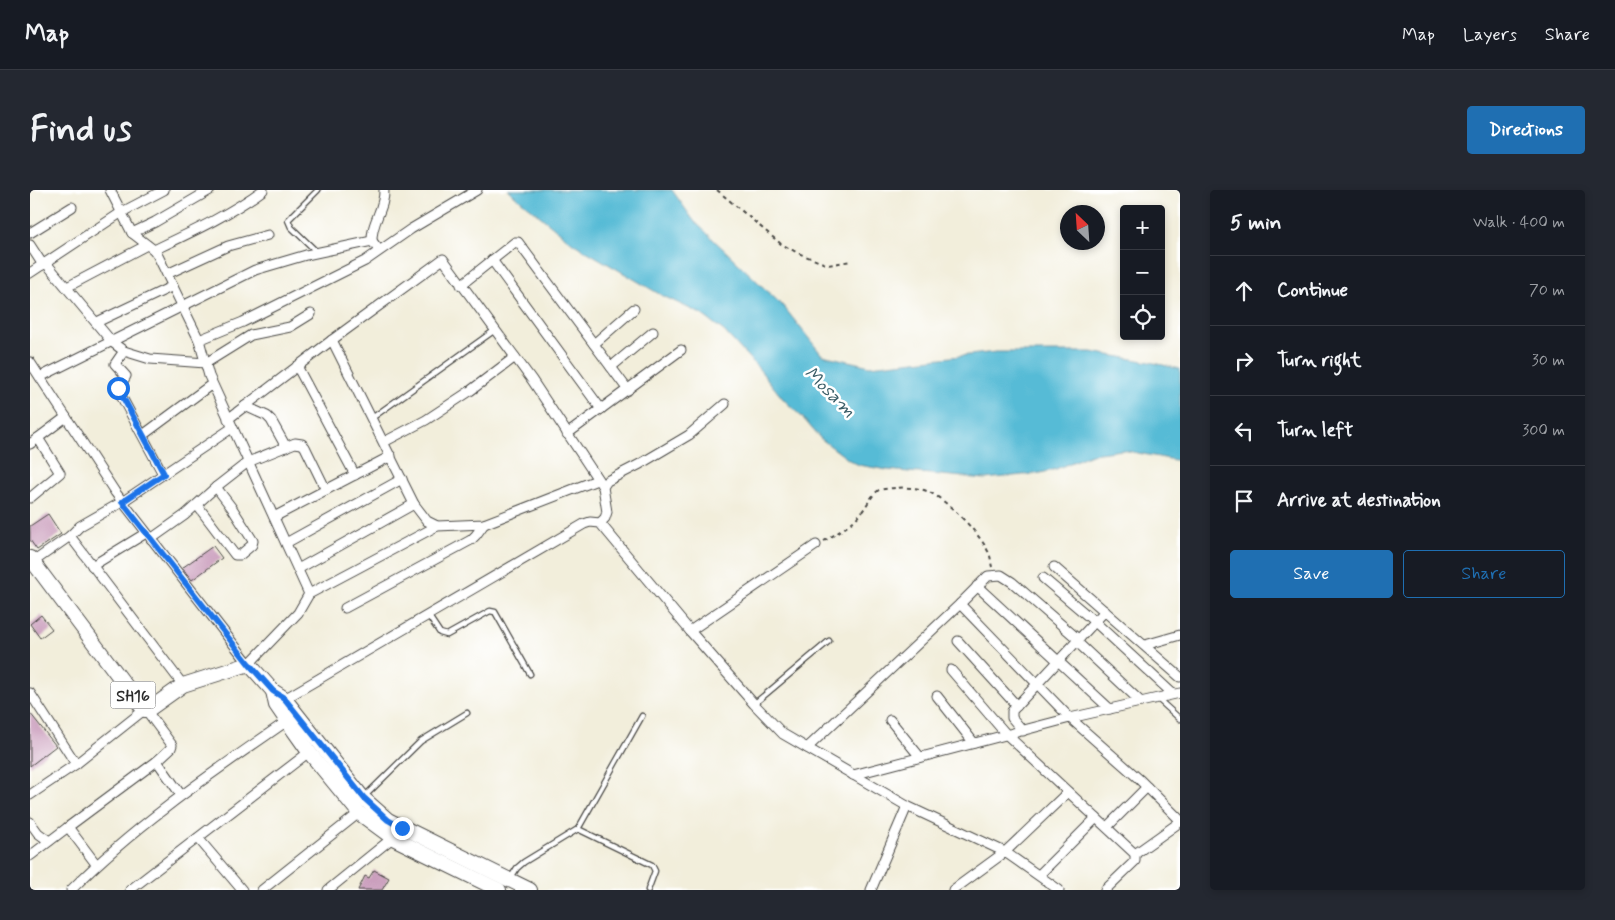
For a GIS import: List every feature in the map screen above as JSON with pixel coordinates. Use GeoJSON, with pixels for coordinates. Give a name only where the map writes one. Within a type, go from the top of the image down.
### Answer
{"type":"FeatureCollection","features":[{"type":"Feature","properties":{"kind":"main road","name":"SH16"},"geometry":{"type":"LineString","coordinates":[[31,560],[145,710],[183,685],[249,664]]}},
{"type":"Feature","properties":{"kind":"main road"},"geometry":{"type":"LineString","coordinates":[[249,664],[364,798],[388,820],[398,833],[530,890]]}},
{"type":"Feature","properties":{"kind":"main road"},"geometry":{"type":"LineString","coordinates":[[278,698],[286,721],[359,813],[499,890]]}},
{"type":"Feature","properties":{"kind":"street"},"geometry":{"type":"LineString","coordinates":[[111,190],[132,233],[150,248],[167,274],[183,306],[198,340],[212,384],[309,594]]}},
{"type":"Feature","properties":{"kind":"street"},"geometry":{"type":"LineString","coordinates":[[30,273],[122,212],[164,190]]}},
{"type":"Feature","properties":{"kind":"street"},"geometry":{"type":"LineString","coordinates":[[132,233],[210,190]]}},
{"type":"Feature","properties":{"kind":"street"},"geometry":{"type":"LineString","coordinates":[[67,287],[150,248],[207,225],[242,205],[263,190]]}},
{"type":"Feature","properties":{"kind":"street"},"geometry":{"type":"LineString","coordinates":[[379,250],[372,241],[373,226],[382,206],[384,190]]}},
{"type":"Feature","properties":{"kind":"street"},"geometry":{"type":"LineString","coordinates":[[198,340],[243,322],[365,261],[427,219],[477,190]]}},
{"type":"Feature","properties":{"kind":"street"},"geometry":{"type":"LineString","coordinates":[[30,233],[72,207]]}},
{"type":"Feature","properties":{"kind":"street"},"geometry":{"type":"LineString","coordinates":[[167,274],[228,246],[268,235]]}},
{"type":"Feature","properties":{"kind":"street"},"geometry":{"type":"LineString","coordinates":[[40,377],[255,270],[306,254],[372,241]]}},
{"type":"Feature","properties":{"kind":"street"},"geometry":{"type":"LineString","coordinates":[[462,284],[515,242],[518,242],[628,390]]}},
{"type":"Feature","properties":{"kind":"street"},"geometry":{"type":"LineString","coordinates":[[30,245],[112,342],[124,351],[150,359],[206,363],[251,335],[290,327],[312,314]]}},
{"type":"Feature","properties":{"kind":"street"},"geometry":{"type":"LineString","coordinates":[[228,419],[443,259],[532,380],[600,484],[607,512],[605,518],[600,523]]}},
{"type":"Feature","properties":{"kind":"street"},"geometry":{"type":"LineString","coordinates":[[492,260],[601,409]]}},
{"type":"Feature","properties":{"kind":"street"},"geometry":{"type":"LineString","coordinates":[[97,322],[173,286]]}},
{"type":"Feature","properties":{"kind":"street"},"geometry":{"type":"LineString","coordinates":[[594,344],[634,309]]}},
{"type":"Feature","properties":{"kind":"street"},"geometry":{"type":"LineString","coordinates":[[611,367],[653,332]]}},
{"type":"Feature","properties":{"kind":"street"},"geometry":{"type":"LineString","coordinates":[[332,340],[414,504],[427,521],[436,526]]}},
{"type":"Feature","properties":{"kind":"street"},"geometry":{"type":"LineString","coordinates":[[567,434],[681,350]]}},
{"type":"Feature","properties":{"kind":"street"},"geometry":{"type":"LineString","coordinates":[[124,351],[115,363],[126,376],[118,390],[164,474]]}},
{"type":"Feature","properties":{"kind":"street"},"geometry":{"type":"LineString","coordinates":[[384,442],[426,420],[470,391],[515,357]]}},
{"type":"Feature","properties":{"kind":"street"},"geometry":{"type":"LineString","coordinates":[[30,362],[122,502],[249,664],[298,613],[309,594],[436,526],[484,524],[600,484],[648,460],[689,435],[725,404]]}},
{"type":"Feature","properties":{"kind":"street"},"geometry":{"type":"LineString","coordinates":[[298,366],[355,475]]}},
{"type":"Feature","properties":{"kind":"street"},"geometry":{"type":"LineString","coordinates":[[143,435],[212,384]]}},
{"type":"Feature","properties":{"kind":"street"},"geometry":{"type":"LineString","coordinates":[[244,406],[267,416],[286,446]]}},
{"type":"Feature","properties":{"kind":"street"},"geometry":{"type":"LineString","coordinates":[[30,498],[60,473],[59,468],[32,441],[66,417]]}},
{"type":"Feature","properties":{"kind":"street"},"geometry":{"type":"LineString","coordinates":[[31,560],[70,536],[80,526],[122,502],[232,428]]}},
{"type":"Feature","properties":{"kind":"street"},"geometry":{"type":"LineString","coordinates":[[92,566],[148,536],[197,505],[216,487],[248,462],[295,443],[302,444],[326,490]]}},
{"type":"Feature","properties":{"kind":"street"},"geometry":{"type":"LineString","coordinates":[[274,518],[391,456]]}},
{"type":"Feature","properties":{"kind":"street"},"geometry":{"type":"LineString","coordinates":[[286,543],[402,479]]}},
{"type":"Feature","properties":{"kind":"street"},"geometry":{"type":"LineString","coordinates":[[197,505],[235,555],[240,554],[252,545],[253,541],[216,487]]}},
{"type":"Feature","properties":{"kind":"street"},"geometry":{"type":"LineString","coordinates":[[298,569],[414,504]]}},
{"type":"Feature","properties":{"kind":"street"},"geometry":{"type":"LineString","coordinates":[[278,698],[428,615],[584,524],[590,522],[600,523],[690,631],[783,734],[906,806],[1005,852],[1059,890]]}},
{"type":"Feature","properties":{"kind":"street"},"geometry":{"type":"LineString","coordinates":[[345,608],[470,540],[476,536],[484,524]]}},
{"type":"Feature","properties":{"kind":"street"},"geometry":{"type":"LineString","coordinates":[[70,536],[183,685]]}},
{"type":"Feature","properties":{"kind":"street"},"geometry":{"type":"LineString","coordinates":[[690,631],[816,546]]}},
{"type":"Feature","properties":{"kind":"street"},"geometry":{"type":"LineString","coordinates":[[1054,567],[1180,677]]}},
{"type":"Feature","properties":{"kind":"street"},"geometry":{"type":"LineString","coordinates":[[807,748],[977,586],[993,574],[1001,575],[1012,582],[1078,641],[1141,702]]}},
{"type":"Feature","properties":{"kind":"street"},"geometry":{"type":"LineString","coordinates":[[1043,578],[1176,693]]}},
{"type":"Feature","properties":{"kind":"street"},"geometry":{"type":"LineString","coordinates":[[977,586],[1110,709]]}},
{"type":"Feature","properties":{"kind":"street"},"geometry":{"type":"LineString","coordinates":[[960,604],[1070,718],[1147,787],[1180,821],[1135,854]]}},
{"type":"Feature","properties":{"kind":"street"},"geometry":{"type":"LineString","coordinates":[[1023,731],[1011,715],[1012,711],[1105,611]]}},
{"type":"Feature","properties":{"kind":"street"},"geometry":{"type":"LineString","coordinates":[[1145,645],[1180,635]]}},
{"type":"Feature","properties":{"kind":"street"},"geometry":{"type":"LineString","coordinates":[[958,641],[1017,706]]}},
{"type":"Feature","properties":{"kind":"street"},"geometry":{"type":"LineString","coordinates":[[951,670],[1006,734],[1135,854],[1135,861],[1105,890]]}},
{"type":"Feature","properties":{"kind":"street"},"geometry":{"type":"LineString","coordinates":[[30,693],[76,764]]}},
{"type":"Feature","properties":{"kind":"street"},"geometry":{"type":"LineString","coordinates":[[853,775],[1006,734],[1176,693]]}},
{"type":"Feature","properties":{"kind":"street"},"geometry":{"type":"LineString","coordinates":[[937,696],[974,743]]}},
{"type":"Feature","properties":{"kind":"street"},"geometry":{"type":"LineString","coordinates":[[30,795],[76,764],[145,710],[172,745],[157,761],[30,856]]}},
{"type":"Feature","properties":{"kind":"street"},"geometry":{"type":"LineString","coordinates":[[890,720],[920,757]]}},
{"type":"Feature","properties":{"kind":"street"},"geometry":{"type":"LineString","coordinates":[[71,890],[96,864],[181,795],[286,721]]}},
{"type":"Feature","properties":{"kind":"street"},"geometry":{"type":"LineString","coordinates":[[130,890],[309,752]]}},
{"type":"Feature","properties":{"kind":"street"},"geometry":{"type":"LineString","coordinates":[[157,761],[181,795]]}},
{"type":"Feature","properties":{"kind":"street"},"geometry":{"type":"LineString","coordinates":[[1107,827],[1147,787]]}},
{"type":"Feature","properties":{"kind":"street"},"geometry":{"type":"LineString","coordinates":[[953,890],[1005,852],[1068,792]]}},
{"type":"Feature","properties":{"kind":"street"},"geometry":{"type":"LineString","coordinates":[[871,890],[906,806]]}},
{"type":"Feature","properties":{"kind":"street"},"geometry":{"type":"LineString","coordinates":[[262,890],[359,813]]}},
{"type":"Feature","properties":{"kind":"street"},"geometry":{"type":"LineString","coordinates":[[1039,875],[1096,818]]}},
{"type":"Feature","properties":{"kind":"street"},"geometry":{"type":"LineString","coordinates":[[30,822],[38,833],[50,841]]}},
{"type":"Feature","properties":{"kind":"street"},"geometry":{"type":"LineString","coordinates":[[68,827],[96,864]]}},
{"type":"Feature","properties":{"kind":"street"},"geometry":{"type":"LineString","coordinates":[[328,890],[398,833]]}},
{"type":"Feature","properties":{"kind":"street"},"geometry":{"type":"LineString","coordinates":[[198,838],[242,890]]}},
{"type":"Feature","properties":{"kind":"lane"},"geometry":{"type":"LineString","coordinates":[[318,190],[288,220],[291,227],[318,253]]}},
{"type":"Feature","properties":{"kind":"lane"},"geometry":{"type":"LineString","coordinates":[[372,418],[496,330]]}},
{"type":"Feature","properties":{"kind":"lane"},"geometry":{"type":"LineString","coordinates":[[428,615],[440,633],[447,635],[490,611],[495,612],[530,674]]}},
{"type":"Feature","properties":{"kind":"lane"},"geometry":{"type":"LineString","coordinates":[[754,704],[829,641]]}},
{"type":"Feature","properties":{"kind":"lane"},"geometry":{"type":"LineString","coordinates":[[1157,698],[1180,719]]}},
{"type":"Feature","properties":{"kind":"lane"},"geometry":{"type":"LineString","coordinates":[[364,798],[421,741],[468,713]]}},
{"type":"Feature","properties":{"kind":"lane"},"geometry":{"type":"LineString","coordinates":[[509,880],[517,868],[524,862],[578,829],[642,716]]}},
{"type":"Feature","properties":{"kind":"lane"},"geometry":{"type":"LineString","coordinates":[[578,829],[652,865],[655,871],[648,890]]}},
{"type":"Feature","properties":{"kind":"path"},"geometry":{"type":"LineString","coordinates":[[717,190],[781,244],[828,265],[851,261]]}},
{"type":"Feature","properties":{"kind":"path"},"geometry":{"type":"LineString","coordinates":[[816,546],[835,535],[860,515],[879,490],[915,489],[928,491],[957,512],[984,543],[990,556],[993,574]]}},
{"type":"Feature","properties":{"kind":"water","name":"Mosam"},"geometry":{"type":"Polygon","coordinates":[[[508,190],[672,190],[694,221],[784,307],[822,355],[870,366],[996,352],[1091,352],[1180,369],[1180,461],[1122,450],[1091,454],[1056,469],[1041,473],[985,479],[887,470],[859,465],[849,460],[820,438],[724,331],[701,314],[661,295],[574,244],[508,190]]]}},
{"type":"Feature","properties":{"kind":"building"},"geometry":{"type":"Polygon","coordinates":[[[48,514],[61,534],[37,550],[30,540],[30,526],[48,514]]]}},
{"type":"Feature","properties":{"kind":"building"},"geometry":{"type":"Polygon","coordinates":[[[213,546],[222,558],[192,580],[182,568],[213,546]]]}},
{"type":"Feature","properties":{"kind":"building"},"geometry":{"type":"Polygon","coordinates":[[[41,615],[52,629],[40,638],[30,624],[41,615]]]}},
{"type":"Feature","properties":{"kind":"building"},"geometry":{"type":"Polygon","coordinates":[[[30,713],[56,746],[30,766],[30,713]]]}},
{"type":"Feature","properties":{"kind":"building"},"geometry":{"type":"Polygon","coordinates":[[[374,870],[389,878],[382,890],[358,890],[365,876],[369,878],[374,870]]]}},
{"type":"Feature","properties":{"kind":"route"},"geometry":{"type":"LineString","coordinates":[[118,388],[164,474],[122,502],[249,664],[273,691],[284,698],[364,798],[388,820],[402,828]]}}]}
